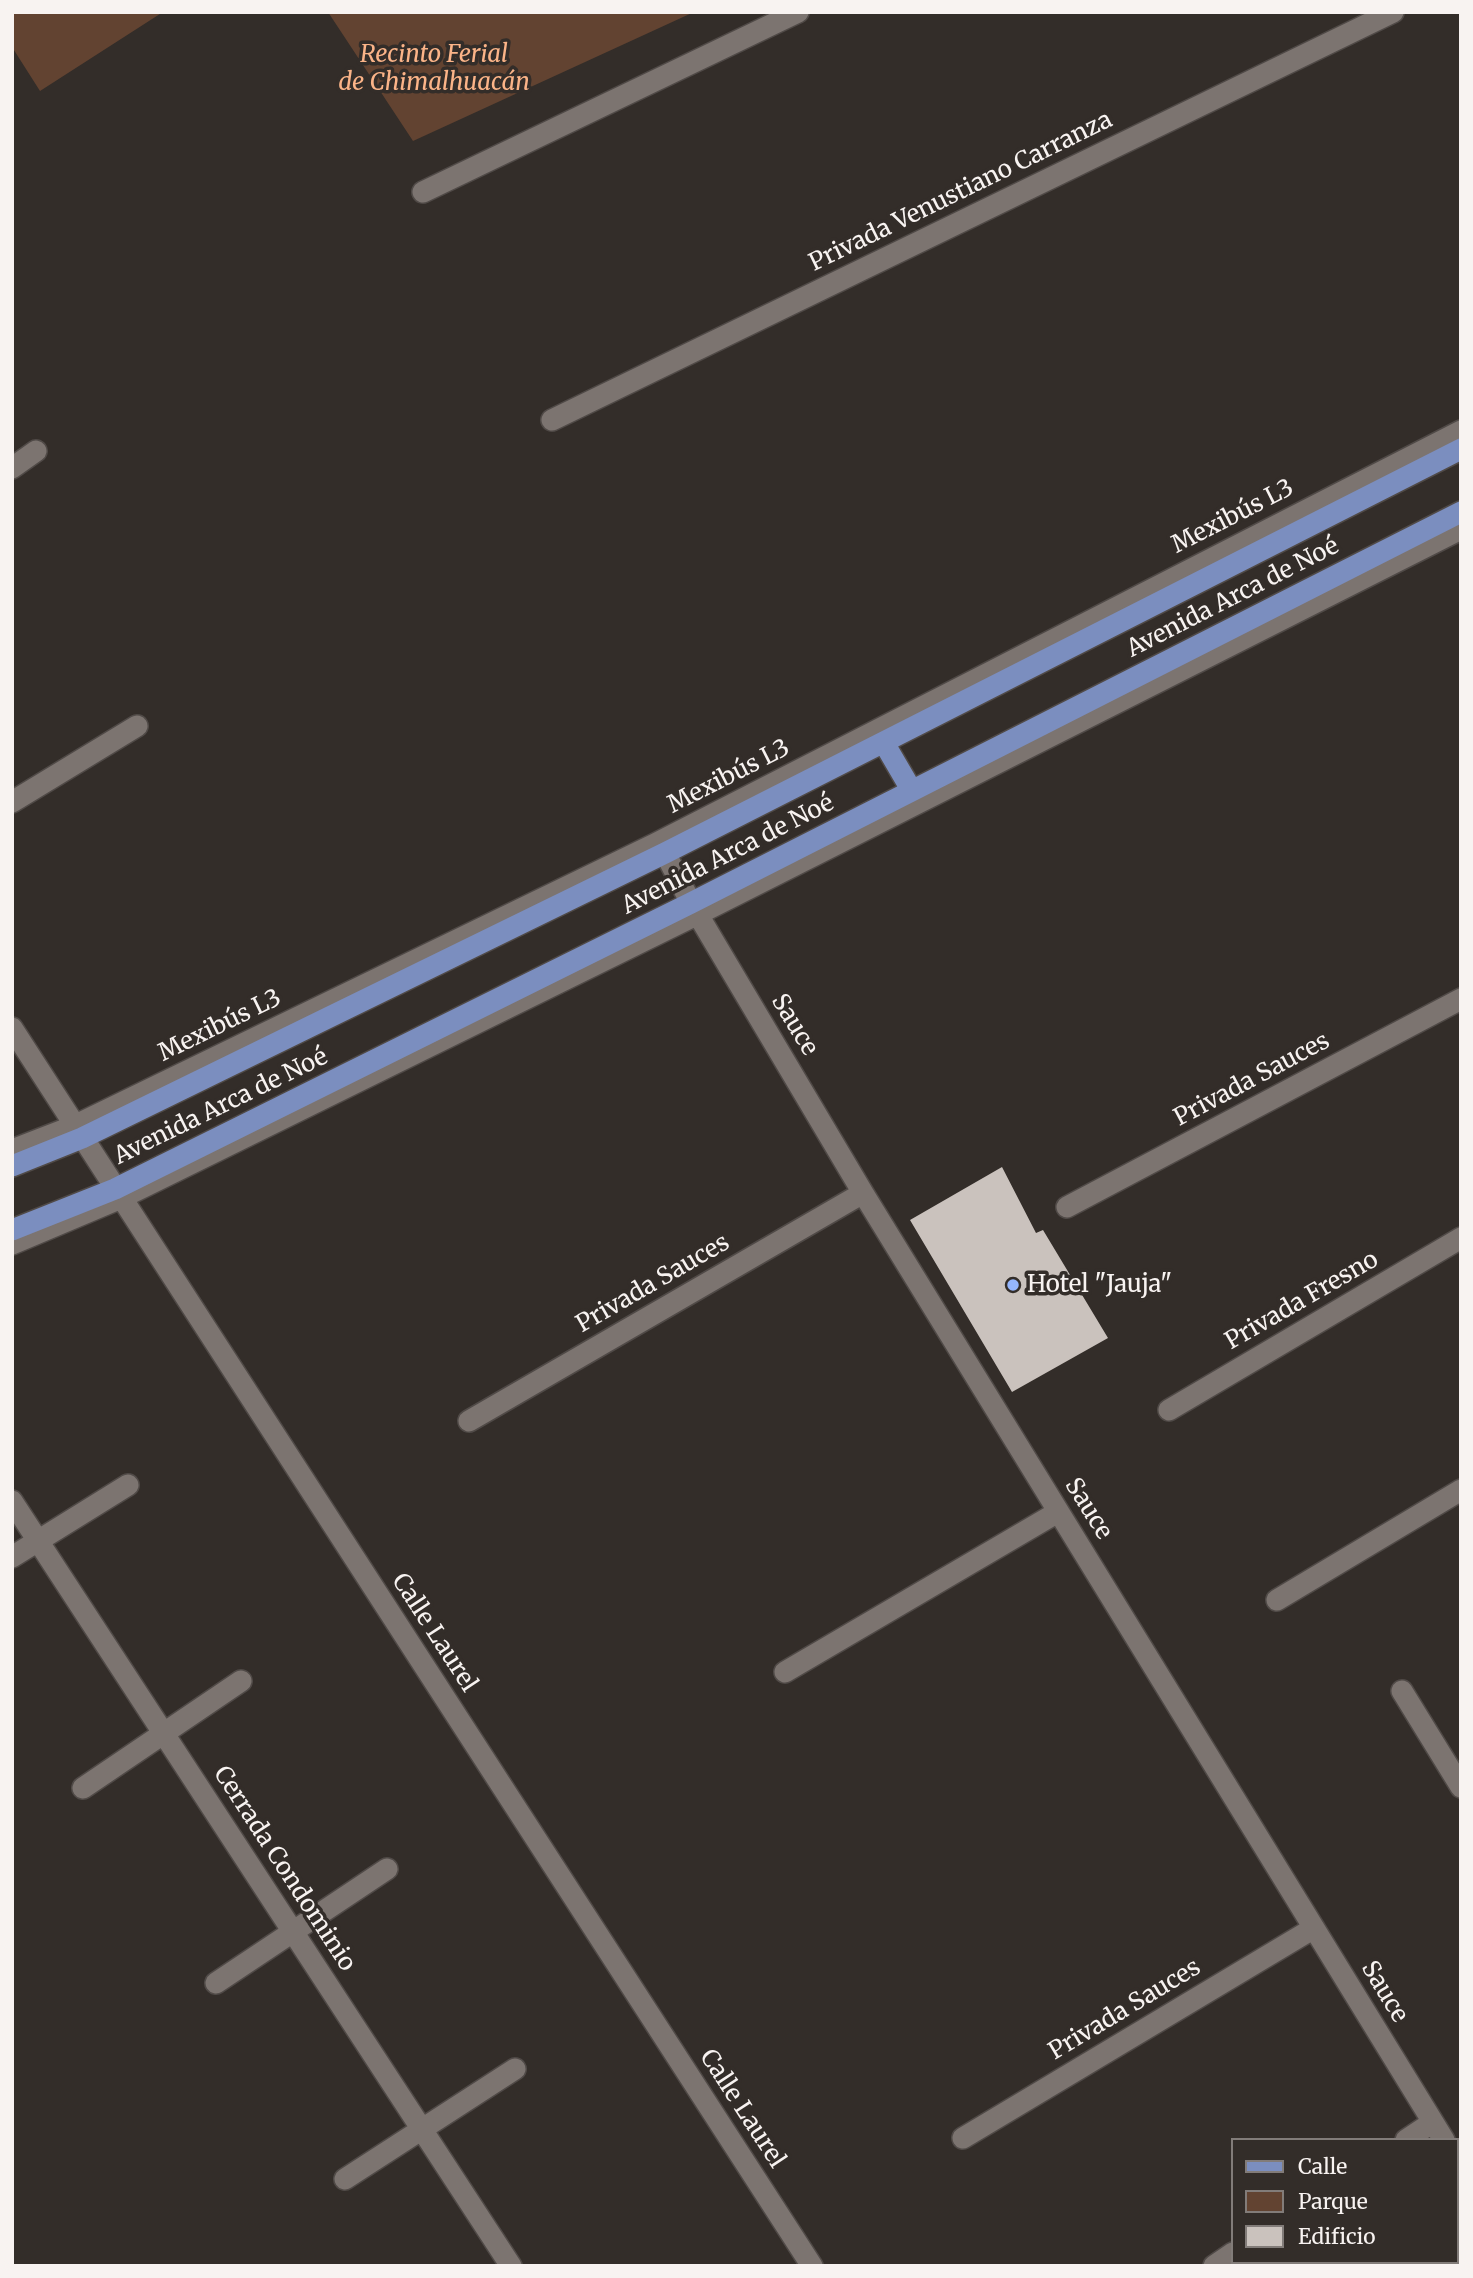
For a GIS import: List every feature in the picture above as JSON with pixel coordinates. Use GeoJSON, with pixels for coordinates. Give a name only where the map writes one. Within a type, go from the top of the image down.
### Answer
{"type":"FeatureCollection","features":[{"type":"Feature","properties":{"kind":"main road","name":"Avenida Arca de Noé"},"geometry":{"type":"LineString","coordinates":[[12,1166],[78,1132],[665,853],[1461,449]]}},
{"type":"Feature","properties":{"kind":"main road","name":"Avenida Arca de Noé"},"geometry":{"type":"LineString","coordinates":[[12,1230],[118,1194],[694,909],[912,791],[1461,512]]}},
{"type":"Feature","properties":{"kind":"main road"},"geometry":{"type":"LineString","coordinates":[[884,743],[912,791]]}},
{"type":"Feature","properties":{"kind":"street"},"geometry":{"type":"LineString","coordinates":[[423,192],[798,12]]}},
{"type":"Feature","properties":{"kind":"street","name":"Privada Venustiano Carranza"},"geometry":{"type":"LineString","coordinates":[[552,419],[1393,12]]}},
{"type":"Feature","properties":{"kind":"street","name":"Mexibús L3"},"geometry":{"type":"LineString","coordinates":[[12,1150],[78,1132],[667,838],[1461,431]]}},
{"type":"Feature","properties":{"kind":"street"},"geometry":{"type":"LineString","coordinates":[[12,468],[36,452]]}},
{"type":"Feature","properties":{"kind":"street"},"geometry":{"type":"LineString","coordinates":[[694,909],[1461,529]]}},
{"type":"Feature","properties":{"kind":"street"},"geometry":{"type":"LineString","coordinates":[[12,802],[137,726]]}},
{"type":"Feature","properties":{"kind":"street","name":"Sauce"},"geometry":{"type":"LineString","coordinates":[[665,853],[694,909],[863,1193],[1438,2131]]}},
{"type":"Feature","properties":{"kind":"street","name":"Privada Sauces"},"geometry":{"type":"LineString","coordinates":[[1068,1208],[1461,999]]}},
{"type":"Feature","properties":{"kind":"street","name":"Calle Laurel"},"geometry":{"type":"LineString","coordinates":[[12,1028],[812,2266]]}},
{"type":"Feature","properties":{"kind":"street","name":"Privada Sauces"},"geometry":{"type":"LineString","coordinates":[[469,1421],[863,1193]]}},
{"type":"Feature","properties":{"kind":"street"},"geometry":{"type":"LineString","coordinates":[[12,1244],[118,1194]]}},
{"type":"Feature","properties":{"kind":"street","name":"Privada Fresno"},"geometry":{"type":"LineString","coordinates":[[1169,1410],[1461,1238]]}},
{"type":"Feature","properties":{"kind":"street"},"geometry":{"type":"LineString","coordinates":[[12,1557],[128,1485]]}},
{"type":"Feature","properties":{"kind":"street"},"geometry":{"type":"LineString","coordinates":[[1277,1600],[1461,1490]]}},
{"type":"Feature","properties":{"kind":"street","name":"Cerrada Condominio"},"geometry":{"type":"LineString","coordinates":[[12,1501],[511,2266]]}},
{"type":"Feature","properties":{"kind":"street"},"geometry":{"type":"LineString","coordinates":[[785,1672],[1058,1512]]}},
{"type":"Feature","properties":{"kind":"street"},"geometry":{"type":"LineString","coordinates":[[83,1788],[241,1681]]}},
{"type":"Feature","properties":{"kind":"street"},"geometry":{"type":"LineString","coordinates":[[1402,1691],[1461,1787]]}},
{"type":"Feature","properties":{"kind":"street"},"geometry":{"type":"LineString","coordinates":[[216,1983],[387,1869]]}},
{"type":"Feature","properties":{"kind":"street","name":"Privada Sauces"},"geometry":{"type":"LineString","coordinates":[[963,2138],[1314,1928]]}},
{"type":"Feature","properties":{"kind":"street"},"geometry":{"type":"LineString","coordinates":[[345,2179],[515,2070]]}},
{"type":"Feature","properties":{"kind":"street"},"geometry":{"type":"LineString","coordinates":[[1413,2138],[1438,2131]]}},
{"type":"Feature","properties":{"kind":"street"},"geometry":{"type":"LineString","coordinates":[[1214,2266],[1232,2254]]}},
{"type":"Feature","properties":{"kind":"green space"},"geometry":{"type":"Polygon","coordinates":[[[12,12],[163,12],[40,91],[12,47],[12,12]]]}},
{"type":"Feature","properties":{"kind":"green space","name":"Recinto Ferial de Chimalhuacán"},"geometry":{"type":"Polygon","coordinates":[[[328,12],[694,12],[413,141],[328,12]]]}},
{"type":"Feature","properties":{"kind":"building","name":"Hotel \"Jauja\""},"geometry":{"type":"Polygon","coordinates":[[[1002,1167],[1036,1233],[1043,1230],[1108,1338],[1012,1392],[910,1220],[1002,1167]]]}},
{"type":"Feature","properties":{"kind":"place","name":"Hotel \"Jauja\""},"geometry":{"type":"Point","coordinates":[1013,1285]}}]}
